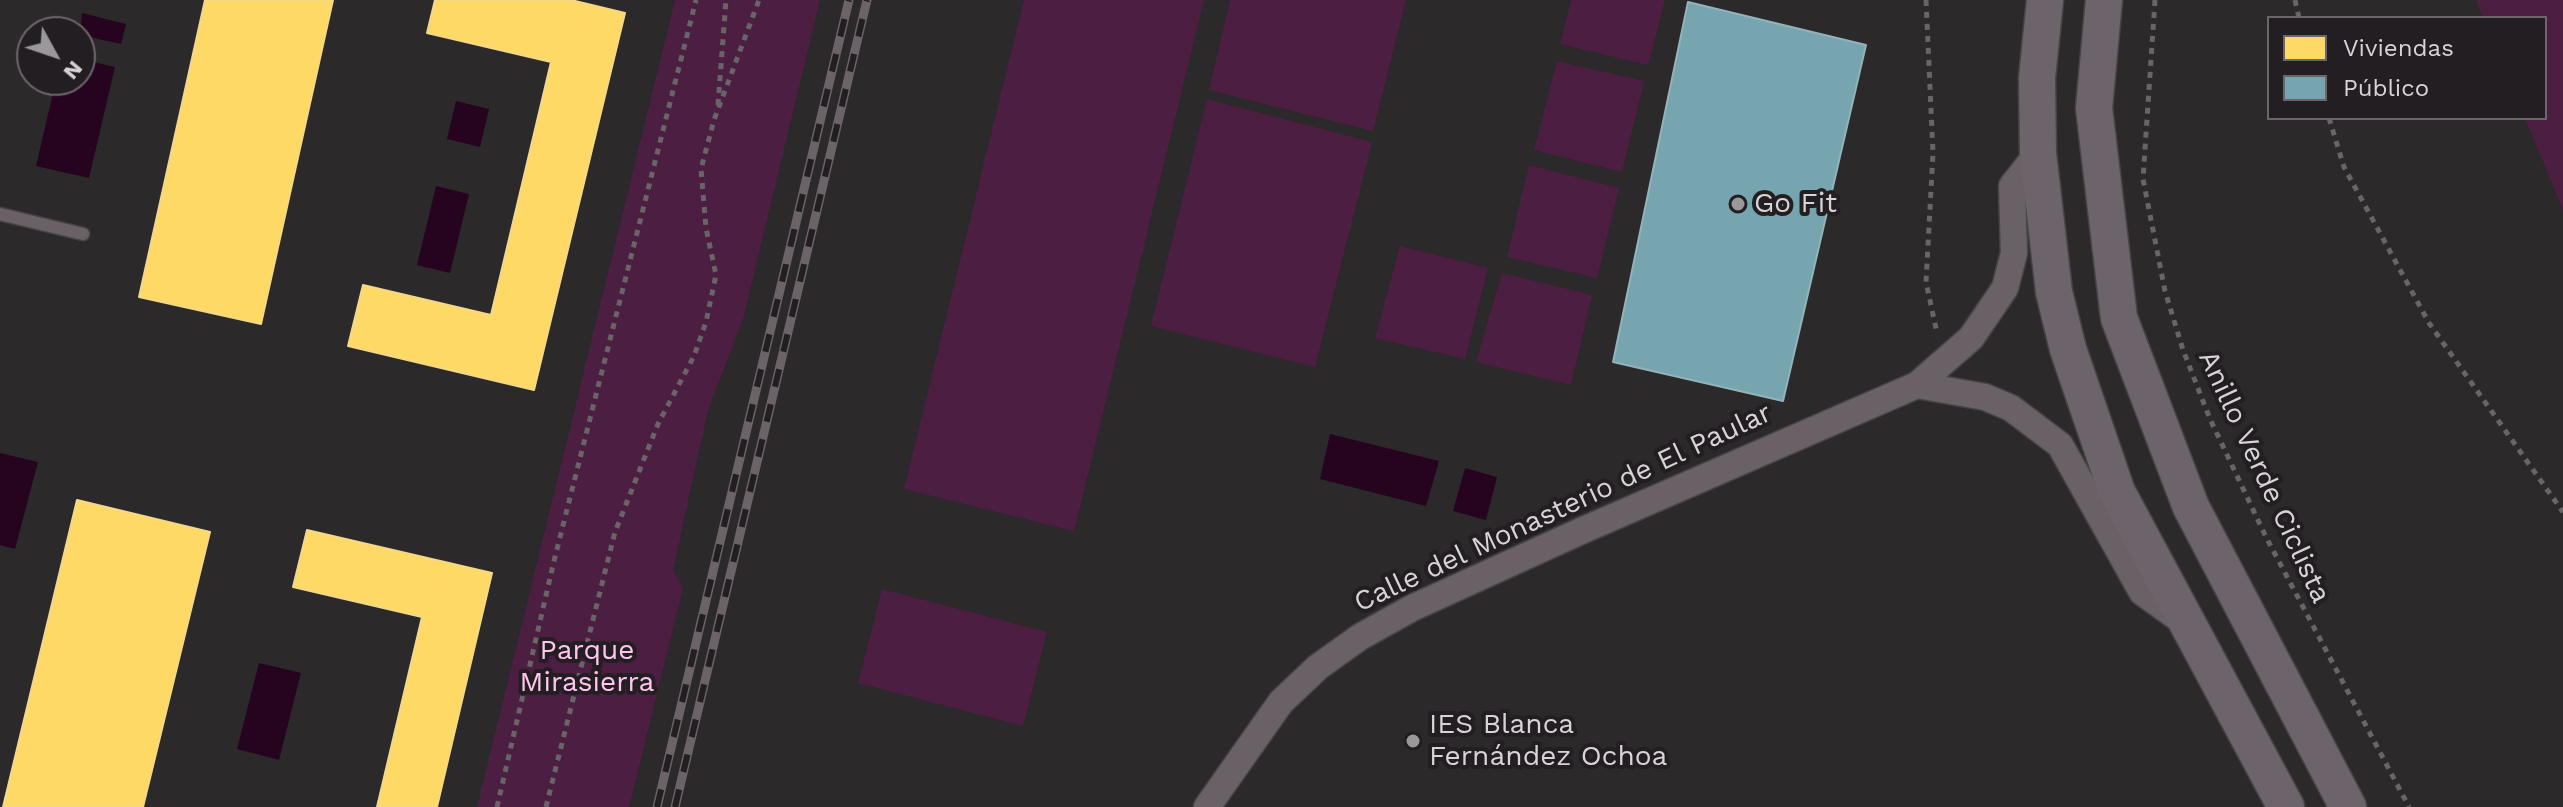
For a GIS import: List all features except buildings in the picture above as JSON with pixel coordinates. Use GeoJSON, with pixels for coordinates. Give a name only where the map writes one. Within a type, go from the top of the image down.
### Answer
{"type":"FeatureCollection","features":[{"type":"Feature","properties":{"kind":"street"},"geometry":{"type":"LineString","coordinates":[[2045,0],[2037,78],[2038,153],[2054,292],[2068,349],[2117,492],[2286,807]]}},
{"type":"Feature","properties":{"kind":"street"},"geometry":{"type":"LineString","coordinates":[[2104,0],[2094,108],[2119,318],[2191,507],[2348,807]]}},
{"type":"Feature","properties":{"kind":"street","name":"Calle del Monasterio de El Paular"},"geometry":{"type":"LineString","coordinates":[[1207,807],[1281,702],[1318,667],[1360,637],[1412,608],[1581,531],[1917,385],[1971,338],[2005,288],[2014,253],[2012,186],[2038,153]]}},
{"type":"Feature","properties":{"kind":"street"},"geometry":{"type":"LineString","coordinates":[[1917,385],[1998,402],[2036,425],[2060,445],[2142,592],[2187,624]]}},
{"type":"Feature","properties":{"kind":"lane"},"geometry":{"type":"LineString","coordinates":[[0,214],[83,234]]}},
{"type":"Feature","properties":{"kind":"path"},"geometry":{"type":"LineString","coordinates":[[497,807],[554,561],[696,0]]}},
{"type":"Feature","properties":{"kind":"path"},"geometry":{"type":"LineString","coordinates":[[718,110],[726,0]]}},
{"type":"Feature","properties":{"kind":"path"},"geometry":{"type":"LineString","coordinates":[[546,807],[615,532],[658,424],[694,356],[706,322],[716,275],[706,228],[701,169],[718,110],[759,0]]}},
{"type":"Feature","properties":{"kind":"path"},"geometry":{"type":"LineString","coordinates":[[1926,0],[1933,153],[1926,282],[1939,344]]}},
{"type":"Feature","properties":{"kind":"path","name":"Anillo Verde Ciclista"},"geometry":{"type":"LineString","coordinates":[[2155,0],[2143,179],[2165,291],[2178,335],[2210,419],[2242,489],[2409,807]]}},
{"type":"Feature","properties":{"kind":"path"},"geometry":{"type":"LineString","coordinates":[[2330,120],[2344,167],[2429,323],[2563,512]]}},
{"type":"Feature","properties":{"kind":"green space","name":"Parque Mirasierra"},"geometry":{"type":"Polygon","coordinates":[[[675,0],[820,0],[743,319],[708,410],[673,570],[683,588],[629,807],[477,807],[675,0]]]}},
{"type":"Feature","properties":{"kind":"green space"},"geometry":{"type":"Polygon","coordinates":[[[1024,0],[1204,0],[1074,531],[904,489],[1024,0]]]}},
{"type":"Feature","properties":{"kind":"green space"},"geometry":{"type":"Polygon","coordinates":[[[1230,0],[1406,0],[1373,131],[1209,90],[1230,0]]]}},
{"type":"Feature","properties":{"kind":"green space"},"geometry":{"type":"Polygon","coordinates":[[[1571,0],[1665,0],[1648,65],[1560,44],[1571,0]]]}},
{"type":"Feature","properties":{"kind":"green space"},"geometry":{"type":"Polygon","coordinates":[[[2476,0],[2563,0],[2563,210],[2526,120],[2547,120],[2547,16],[2482,16],[2476,0]]]}},
{"type":"Feature","properties":{"kind":"green space"},"geometry":{"type":"Polygon","coordinates":[[[1557,61],[1644,81],[1622,172],[1534,150],[1557,61]]]}},
{"type":"Feature","properties":{"kind":"green space"},"geometry":{"type":"Polygon","coordinates":[[[1207,99],[1372,142],[1315,367],[1151,326],[1207,99]]]}},
{"type":"Feature","properties":{"kind":"green space"},"geometry":{"type":"Polygon","coordinates":[[[1529,165],[1619,188],[1597,278],[1507,257],[1529,165]]]}},
{"type":"Feature","properties":{"kind":"green space"},"geometry":{"type":"Polygon","coordinates":[[[1400,246],[1488,268],[1465,359],[1375,338],[1400,246]]]}},
{"type":"Feature","properties":{"kind":"green space"},"geometry":{"type":"Polygon","coordinates":[[[1502,273],[1592,295],[1571,385],[1476,362],[1502,273]]]}},
{"type":"Feature","properties":{"kind":"green space"},"geometry":{"type":"Polygon","coordinates":[[[882,589],[1047,632],[1023,726],[858,683],[882,589]]]}},
{"type":"Feature","properties":{"kind":"shaded area"},"geometry":{"type":"Polygon","coordinates":[[[96,16],[126,24],[121,44],[96,39],[96,16]]]}},
{"type":"Feature","properties":{"kind":"shaded area"},"geometry":{"type":"Polygon","coordinates":[[[96,63],[115,67],[89,178],[36,166],[52,96],[96,96],[96,63]]]}},
{"type":"Feature","properties":{"kind":"shaded area"},"geometry":{"type":"Polygon","coordinates":[[[456,101],[489,109],[480,147],[447,139],[456,101]]]}},
{"type":"Feature","properties":{"kind":"shaded area"},"geometry":{"type":"Polygon","coordinates":[[[436,186],[469,194],[450,273],[417,265],[436,186]]]}},
{"type":"Feature","properties":{"kind":"shaded area"},"geometry":{"type":"Polygon","coordinates":[[[1330,434],[1439,461],[1426,506],[1320,479],[1330,434]]]}},
{"type":"Feature","properties":{"kind":"shaded area"},"geometry":{"type":"Polygon","coordinates":[[[0,453],[38,462],[15,549],[0,545],[0,453]]]}},
{"type":"Feature","properties":{"kind":"shaded area"},"geometry":{"type":"Polygon","coordinates":[[[1465,468],[1497,477],[1486,520],[1453,511],[1465,468]]]}},
{"type":"Feature","properties":{"kind":"shaded area"},"geometry":{"type":"Polygon","coordinates":[[[259,663],[301,673],[279,760],[237,749],[259,663]]]}},
{"type":"Feature","properties":{"kind":"railway"},"geometry":{"type":"LineString","coordinates":[[657,807],[849,0]]}},
{"type":"Feature","properties":{"kind":"railway"},"geometry":{"type":"LineString","coordinates":[[675,807],[867,0]]}},
{"type":"Feature","properties":{"kind":"place","name":"Go Fit"},"geometry":{"type":"Point","coordinates":[1738,204]}},
{"type":"Feature","properties":{"kind":"place","name":"IES Blanca Fernández Ochoa"},"geometry":{"type":"Point","coordinates":[1413,741]}}]}
